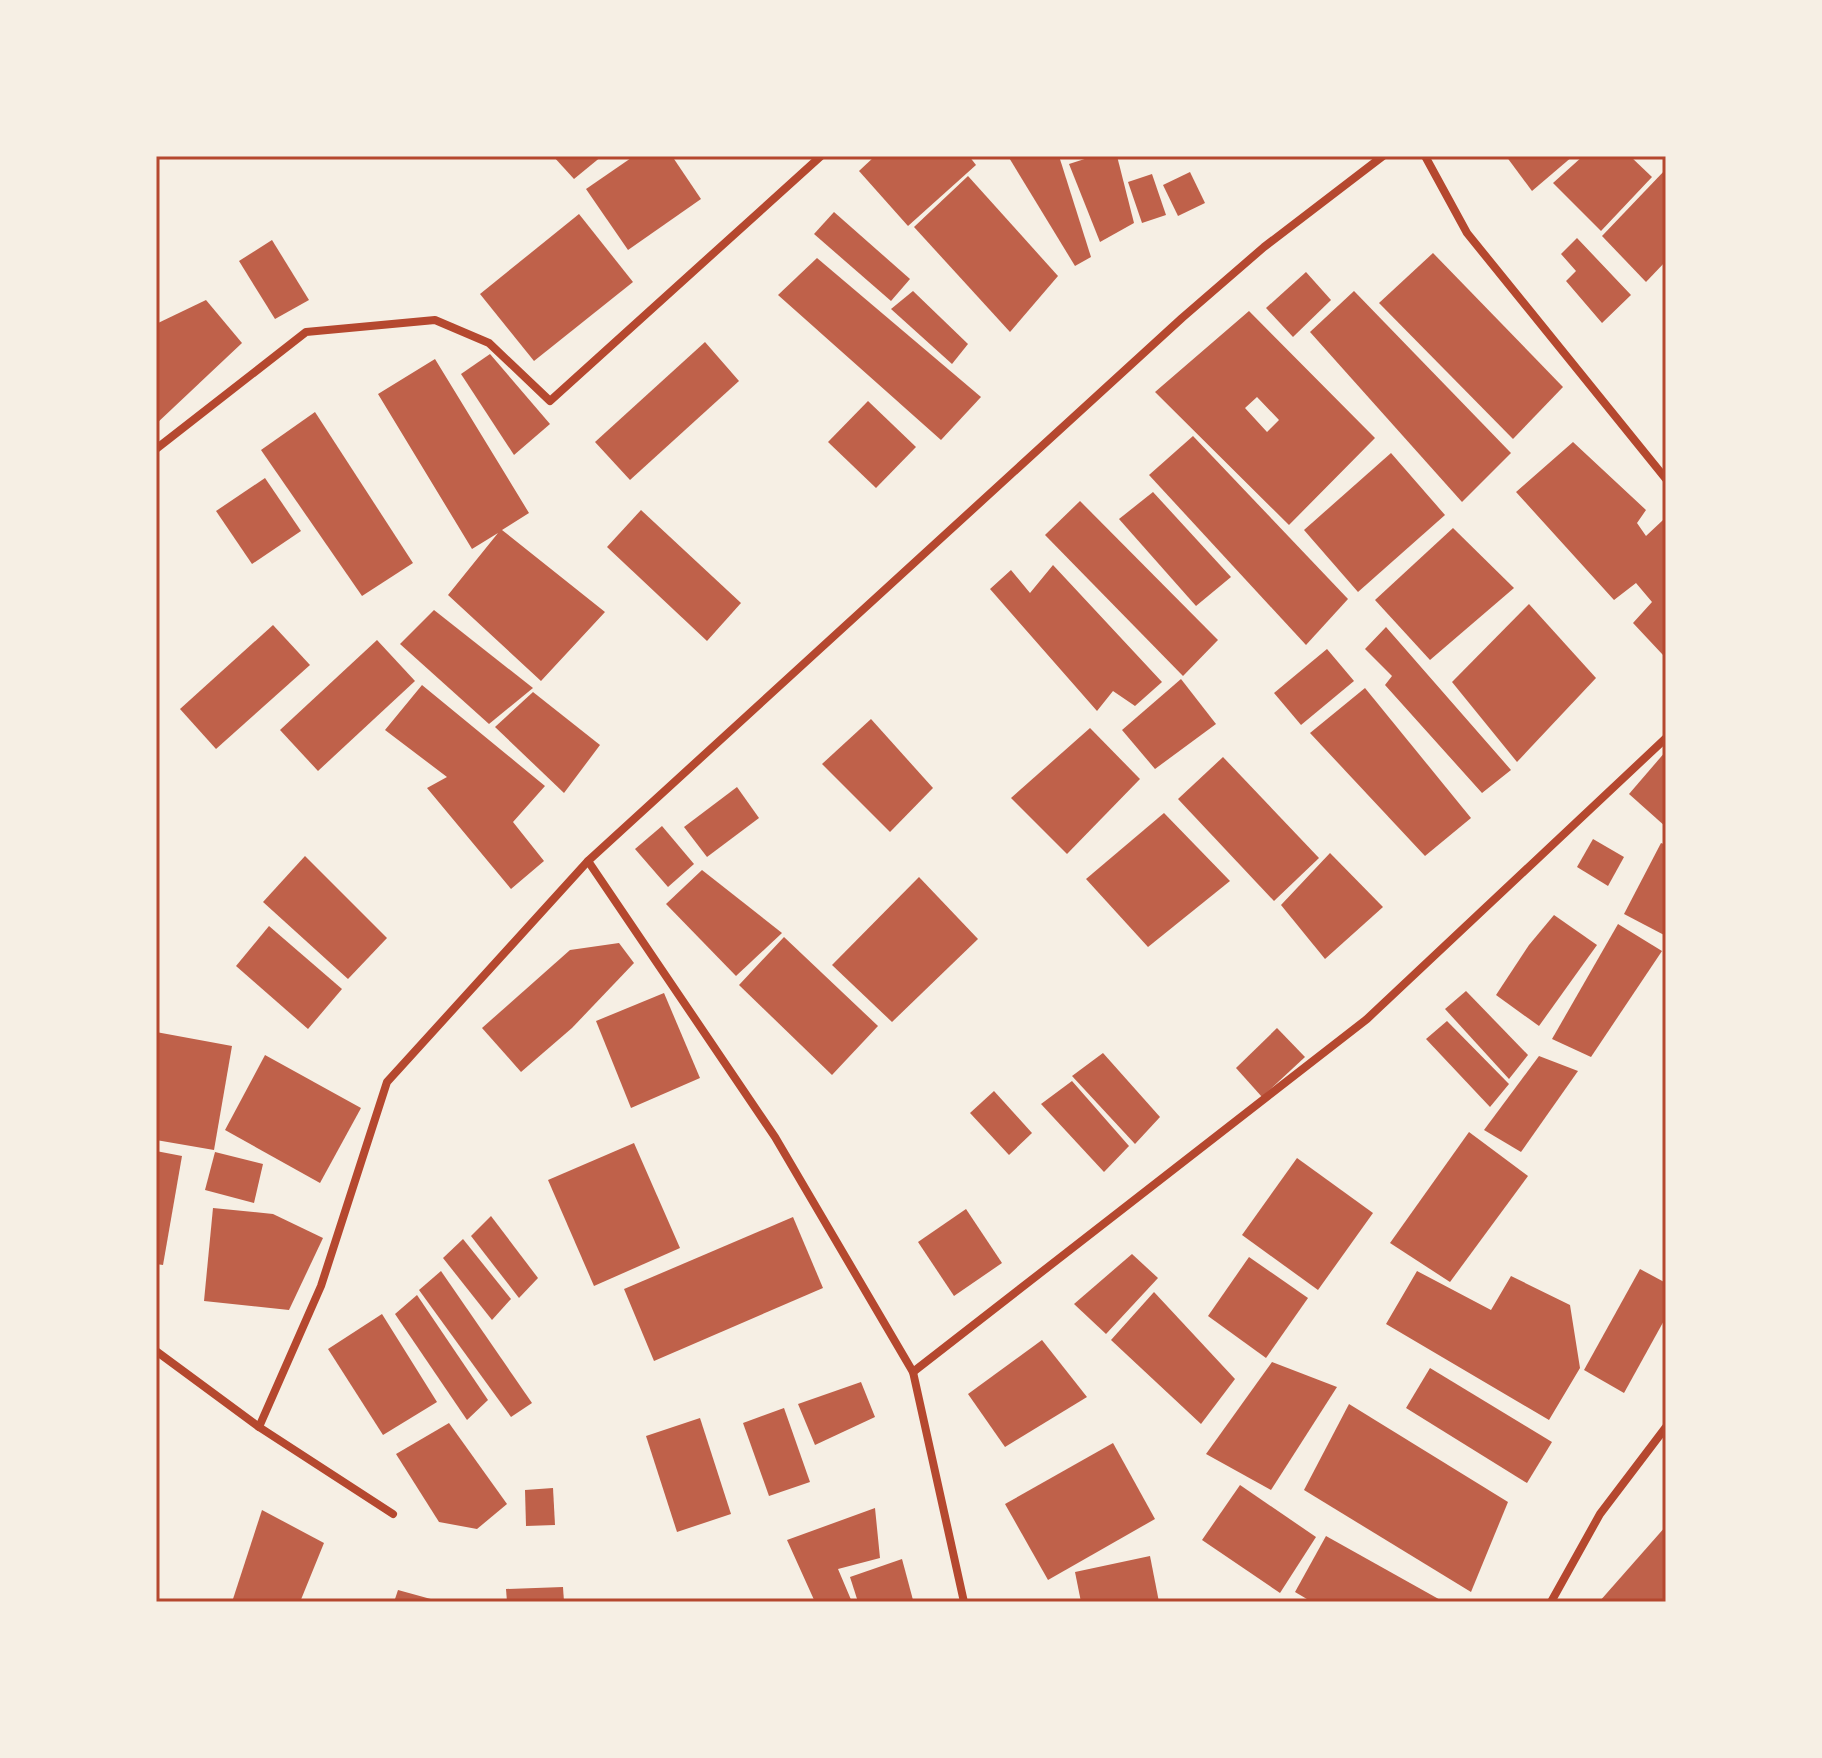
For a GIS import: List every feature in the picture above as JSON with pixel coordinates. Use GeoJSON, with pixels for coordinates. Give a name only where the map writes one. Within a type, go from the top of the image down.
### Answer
{"type":"FeatureCollection","features":[{"type":"Feature","properties":{"kind":"street"},"geometry":{"type":"LineString","coordinates":[[156,449],[306,332],[435,320],[489,343],[550,401],[821,156]]}},
{"type":"Feature","properties":{"kind":"street"},"geometry":{"type":"LineString","coordinates":[[259,1427],[321,1286],[387,1082],[588,861],[1182,318],[1264,247],[1383,156]]}},
{"type":"Feature","properties":{"kind":"street"},"geometry":{"type":"LineString","coordinates":[[1425,156],[1467,233],[1666,479]]}},
{"type":"Feature","properties":{"kind":"street"},"geometry":{"type":"LineString","coordinates":[[913,1372],[1367,1019],[1666,738]]}},
{"type":"Feature","properties":{"kind":"street"},"geometry":{"type":"LineString","coordinates":[[588,861],[775,1137],[913,1372],[964,1602]]}},
{"type":"Feature","properties":{"kind":"street"},"geometry":{"type":"LineString","coordinates":[[156,1351],[259,1427],[393,1514]]}},
{"type":"Feature","properties":{"kind":"street"},"geometry":{"type":"LineString","coordinates":[[1551,1602],[1600,1514],[1666,1427]]}},
{"type":"Feature","properties":{"kind":"building"},"geometry":{"type":"Polygon","coordinates":[[[553,156],[602,156],[574,179],[553,156]]]}},
{"type":"Feature","properties":{"kind":"building"},"geometry":{"type":"Polygon","coordinates":[[[634,156],[672,156],[701,199],[628,250],[586,189],[634,156]]]}},
{"type":"Feature","properties":{"kind":"building"},"geometry":{"type":"Polygon","coordinates":[[[875,156],[969,156],[976,165],[908,226],[859,171],[875,156]]]}},
{"type":"Feature","properties":{"kind":"building"},"geometry":{"type":"Polygon","coordinates":[[[1008,156],[1059,156],[1091,257],[1075,266],[1008,156]]]}},
{"type":"Feature","properties":{"kind":"building"},"geometry":{"type":"Polygon","coordinates":[[[1094,156],[1117,156],[1134,223],[1100,242],[1069,164],[1094,156]]]}},
{"type":"Feature","properties":{"kind":"building"},"geometry":{"type":"Polygon","coordinates":[[[1506,156],[1573,156],[1532,191],[1506,156]]]}},
{"type":"Feature","properties":{"kind":"building"},"geometry":{"type":"Polygon","coordinates":[[[1583,156],[1630,156],[1652,177],[1601,231],[1553,183],[1583,156]]]}},
{"type":"Feature","properties":{"kind":"building"},"geometry":{"type":"Polygon","coordinates":[[[1666,169],[1666,261],[1646,282],[1602,236],[1666,169]]]}},
{"type":"Feature","properties":{"kind":"building"},"geometry":{"type":"Polygon","coordinates":[[[1190,172],[1205,203],[1178,216],[1163,185],[1190,172]]]}},
{"type":"Feature","properties":{"kind":"building"},"geometry":{"type":"Polygon","coordinates":[[[1152,174],[1166,215],[1142,223],[1128,182],[1152,174]]]}},
{"type":"Feature","properties":{"kind":"building"},"geometry":{"type":"Polygon","coordinates":[[[968,176],[1058,276],[1010,332],[914,227],[968,176]]]}},
{"type":"Feature","properties":{"kind":"building"},"geometry":{"type":"Polygon","coordinates":[[[834,212],[910,279],[891,301],[814,234],[834,212]]]}},
{"type":"Feature","properties":{"kind":"building"},"geometry":{"type":"Polygon","coordinates":[[[579,214],[633,282],[534,361],[480,294],[579,214]]]}},
{"type":"Feature","properties":{"kind":"building"},"geometry":{"type":"Polygon","coordinates":[[[1577,238],[1631,295],[1602,323],[1566,281],[1576,271],[1561,254],[1577,238]]]}},
{"type":"Feature","properties":{"kind":"building"},"geometry":{"type":"Polygon","coordinates":[[[272,240],[309,300],[275,319],[239,261],[272,240]]]}},
{"type":"Feature","properties":{"kind":"building"},"geometry":{"type":"Polygon","coordinates":[[[1433,253],[1563,387],[1513,439],[1379,303],[1433,253]]]}},
{"type":"Feature","properties":{"kind":"building"},"geometry":{"type":"Polygon","coordinates":[[[817,258],[981,397],[941,440],[778,295],[817,258]]]}},
{"type":"Feature","properties":{"kind":"building"},"geometry":{"type":"Polygon","coordinates":[[[1306,272],[1331,300],[1293,337],[1266,308],[1306,272]]]}},
{"type":"Feature","properties":{"kind":"building"},"geometry":{"type":"Polygon","coordinates":[[[913,291],[968,344],[952,364],[891,309],[913,291]]]}},
{"type":"Feature","properties":{"kind":"building"},"geometry":{"type":"Polygon","coordinates":[[[1354,291],[1511,453],[1462,502],[1310,332],[1354,291]]]}},
{"type":"Feature","properties":{"kind":"building"},"geometry":{"type":"Polygon","coordinates":[[[206,300],[242,343],[156,424],[156,324],[206,300]]]}},
{"type":"Feature","properties":{"kind":"building"},"geometry":{"type":"Polygon","coordinates":[[[1249,311],[1375,438],[1289,525],[1155,392],[1249,311]],[[1257,397],[1245,408],[1267,432],[1279,420],[1257,397]]]}},
{"type":"Feature","properties":{"kind":"building"},"geometry":{"type":"Polygon","coordinates":[[[705,342],[739,381],[630,480],[595,442],[705,342]]]}},
{"type":"Feature","properties":{"kind":"building"},"geometry":{"type":"Polygon","coordinates":[[[490,354],[550,424],[514,455],[461,374],[490,354]]]}},
{"type":"Feature","properties":{"kind":"building"},"geometry":{"type":"Polygon","coordinates":[[[435,359],[529,513],[502,530],[605,612],[541,681],[448,595],[498,533],[472,549],[378,394],[435,359]]]}},
{"type":"Feature","properties":{"kind":"building"},"geometry":{"type":"Polygon","coordinates":[[[868,401],[916,447],[876,488],[828,442],[868,401]]]}},
{"type":"Feature","properties":{"kind":"building"},"geometry":{"type":"Polygon","coordinates":[[[315,412],[413,563],[362,596],[261,450],[315,412]]]}},
{"type":"Feature","properties":{"kind":"building"},"geometry":{"type":"Polygon","coordinates":[[[1193,436],[1348,599],[1306,645],[1149,475],[1193,436]]]}},
{"type":"Feature","properties":{"kind":"building"},"geometry":{"type":"Polygon","coordinates":[[[1573,442],[1646,510],[1637,523],[1646,536],[1663,520],[1666,523],[1666,652],[1663,655],[1633,623],[1652,602],[1636,583],[1614,600],[1516,492],[1573,442]]]}},
{"type":"Feature","properties":{"kind":"building"},"geometry":{"type":"Polygon","coordinates":[[[1391,453],[1445,515],[1358,592],[1304,530],[1391,453]]]}},
{"type":"Feature","properties":{"kind":"building"},"geometry":{"type":"Polygon","coordinates":[[[265,478],[301,531],[252,564],[216,511],[265,478]]]}},
{"type":"Feature","properties":{"kind":"building"},"geometry":{"type":"Polygon","coordinates":[[[1153,492],[1231,577],[1196,606],[1119,519],[1153,492]]]}},
{"type":"Feature","properties":{"kind":"building"},"geometry":{"type":"Polygon","coordinates":[[[1080,501],[1218,640],[1183,676],[1045,535],[1080,501]]]}},
{"type":"Feature","properties":{"kind":"building"},"geometry":{"type":"Polygon","coordinates":[[[641,510],[741,603],[707,641],[607,547],[641,510]]]}},
{"type":"Feature","properties":{"kind":"building"},"geometry":{"type":"Polygon","coordinates":[[[1453,528],[1514,588],[1430,660],[1375,600],[1453,528]]]}},
{"type":"Feature","properties":{"kind":"building"},"geometry":{"type":"Polygon","coordinates":[[[1053,565],[1162,682],[1135,706],[1113,691],[1097,711],[990,589],[1011,570],[1030,593],[1053,565]]]}},
{"type":"Feature","properties":{"kind":"building"},"geometry":{"type":"Polygon","coordinates":[[[1529,604],[1596,678],[1517,762],[1452,682],[1529,604]]]}},
{"type":"Feature","properties":{"kind":"building"},"geometry":{"type":"Polygon","coordinates":[[[434,610],[533,688],[489,724],[400,644],[434,610]]]}},
{"type":"Feature","properties":{"kind":"building"},"geometry":{"type":"Polygon","coordinates":[[[273,625],[310,665],[216,749],[180,709],[273,625]]]}},
{"type":"Feature","properties":{"kind":"building"},"geometry":{"type":"Polygon","coordinates":[[[1386,627],[1511,770],[1482,793],[1385,685],[1392,676],[1365,649],[1386,627]]]}},
{"type":"Feature","properties":{"kind":"building"},"geometry":{"type":"Polygon","coordinates":[[[377,640],[415,681],[318,771],[280,730],[377,640]]]}},
{"type":"Feature","properties":{"kind":"building"},"geometry":{"type":"Polygon","coordinates":[[[1327,649],[1354,681],[1301,725],[1274,693],[1327,649]]]}},
{"type":"Feature","properties":{"kind":"building"},"geometry":{"type":"Polygon","coordinates":[[[1181,679],[1216,724],[1155,769],[1122,730],[1181,679]]]}},
{"type":"Feature","properties":{"kind":"building"},"geometry":{"type":"Polygon","coordinates":[[[422,685],[545,786],[513,822],[544,861],[511,889],[427,788],[447,777],[385,730],[422,685]]]}},
{"type":"Feature","properties":{"kind":"building"},"geometry":{"type":"Polygon","coordinates":[[[1365,688],[1471,818],[1425,856],[1310,733],[1365,688]]]}},
{"type":"Feature","properties":{"kind":"building"},"geometry":{"type":"Polygon","coordinates":[[[533,692],[600,745],[564,793],[495,727],[533,692]]]}},
{"type":"Feature","properties":{"kind":"building"},"geometry":{"type":"Polygon","coordinates":[[[871,719],[933,788],[890,832],[822,764],[871,719]]]}},
{"type":"Feature","properties":{"kind":"building"},"geometry":{"type":"Polygon","coordinates":[[[1090,728],[1140,779],[1067,854],[1011,798],[1090,728]]]}},
{"type":"Feature","properties":{"kind":"building"},"geometry":{"type":"Polygon","coordinates":[[[1666,751],[1666,827],[1629,794],[1666,751]]]}},
{"type":"Feature","properties":{"kind":"building"},"geometry":{"type":"Polygon","coordinates":[[[1223,757],[1319,858],[1274,901],[1178,799],[1223,757]]]}},
{"type":"Feature","properties":{"kind":"building"},"geometry":{"type":"Polygon","coordinates":[[[737,787],[759,818],[707,857],[684,827],[737,787]]]}},
{"type":"Feature","properties":{"kind":"building"},"geometry":{"type":"Polygon","coordinates":[[[1164,813],[1230,881],[1148,947],[1086,879],[1164,813]]]}},
{"type":"Feature","properties":{"kind":"building"},"geometry":{"type":"Polygon","coordinates":[[[662,826],[694,864],[668,887],[635,849],[662,826]]]}},
{"type":"Feature","properties":{"kind":"building"},"geometry":{"type":"Polygon","coordinates":[[[1593,839],[1624,857],[1608,886],[1577,867],[1593,839]]]}},
{"type":"Feature","properties":{"kind":"building"},"geometry":{"type":"Polygon","coordinates":[[[1661,843],[1666,845],[1666,936],[1624,914],[1661,843]]]}},
{"type":"Feature","properties":{"kind":"building"},"geometry":{"type":"Polygon","coordinates":[[[1330,853],[1383,907],[1325,959],[1281,905],[1330,853]]]}},
{"type":"Feature","properties":{"kind":"building"},"geometry":{"type":"Polygon","coordinates":[[[305,856],[387,938],[348,979],[263,902],[305,856]]]}},
{"type":"Feature","properties":{"kind":"building"},"geometry":{"type":"Polygon","coordinates":[[[702,870],[782,933],[736,976],[666,904],[702,870]]]}},
{"type":"Feature","properties":{"kind":"building"},"geometry":{"type":"Polygon","coordinates":[[[919,877],[978,939],[892,1022],[832,965],[919,877]]]}},
{"type":"Feature","properties":{"kind":"building"},"geometry":{"type":"Polygon","coordinates":[[[1554,915],[1597,945],[1539,1026],[1496,995],[1529,945],[1554,915]]]}},
{"type":"Feature","properties":{"kind":"building"},"geometry":{"type":"Polygon","coordinates":[[[1618,924],[1662,951],[1591,1057],[1552,1039],[1618,924]]]}},
{"type":"Feature","properties":{"kind":"building"},"geometry":{"type":"Polygon","coordinates":[[[269,926],[342,989],[308,1029],[236,966],[269,926]]]}},
{"type":"Feature","properties":{"kind":"building"},"geometry":{"type":"Polygon","coordinates":[[[784,937],[878,1026],[832,1075],[739,985],[784,937]]]}},
{"type":"Feature","properties":{"kind":"building"},"geometry":{"type":"Polygon","coordinates":[[[619,943],[634,963],[572,1028],[521,1072],[482,1028],[570,950],[619,943]]]}},
{"type":"Feature","properties":{"kind":"building"},"geometry":{"type":"Polygon","coordinates":[[[1466,991],[1528,1055],[1509,1079],[1445,1009],[1466,991]]]}},
{"type":"Feature","properties":{"kind":"building"},"geometry":{"type":"Polygon","coordinates":[[[664,993],[700,1078],[631,1108],[596,1021],[664,993]]]}},
{"type":"Feature","properties":{"kind":"building"},"geometry":{"type":"Polygon","coordinates":[[[1447,1021],[1509,1084],[1490,1107],[1426,1039],[1447,1021]]]}},
{"type":"Feature","properties":{"kind":"building"},"geometry":{"type":"Polygon","coordinates":[[[1277,1028],[1305,1057],[1262,1097],[1236,1068],[1277,1028]]]}},
{"type":"Feature","properties":{"kind":"building"},"geometry":{"type":"Polygon","coordinates":[[[156,1032],[232,1046],[214,1150],[156,1140],[156,1032]]]}},
{"type":"Feature","properties":{"kind":"building"},"geometry":{"type":"Polygon","coordinates":[[[1103,1053],[1160,1117],[1135,1144],[1072,1076],[1103,1053]]]}},
{"type":"Feature","properties":{"kind":"building"},"geometry":{"type":"Polygon","coordinates":[[[265,1055],[361,1108],[320,1183],[225,1130],[265,1055]]]}},
{"type":"Feature","properties":{"kind":"building"},"geometry":{"type":"Polygon","coordinates":[[[1539,1056],[1578,1071],[1521,1152],[1484,1130],[1539,1056]]]}},
{"type":"Feature","properties":{"kind":"building"},"geometry":{"type":"Polygon","coordinates":[[[1072,1081],[1129,1146],[1104,1172],[1041,1104],[1072,1081]]]}},
{"type":"Feature","properties":{"kind":"building"},"geometry":{"type":"Polygon","coordinates":[[[994,1091],[1032,1133],[1009,1155],[970,1113],[994,1091]]]}},
{"type":"Feature","properties":{"kind":"building"},"geometry":{"type":"Polygon","coordinates":[[[1469,1132],[1528,1176],[1450,1282],[1390,1243],[1469,1132]]]}},
{"type":"Feature","properties":{"kind":"building"},"geometry":{"type":"Polygon","coordinates":[[[634,1143],[680,1248],[594,1286],[548,1180],[634,1143]]]}},
{"type":"Feature","properties":{"kind":"building"},"geometry":{"type":"Polygon","coordinates":[[[156,1151],[182,1156],[163,1265],[156,1264],[156,1151]]]}},
{"type":"Feature","properties":{"kind":"building"},"geometry":{"type":"Polygon","coordinates":[[[215,1152],[263,1164],[254,1203],[205,1190],[215,1152]]]}},
{"type":"Feature","properties":{"kind":"building"},"geometry":{"type":"Polygon","coordinates":[[[1297,1158],[1373,1213],[1318,1290],[1242,1235],[1297,1158]]]}},
{"type":"Feature","properties":{"kind":"building"},"geometry":{"type":"Polygon","coordinates":[[[213,1208],[273,1214],[323,1238],[289,1310],[204,1301],[213,1208]]]}},
{"type":"Feature","properties":{"kind":"building"},"geometry":{"type":"Polygon","coordinates":[[[966,1209],[1002,1263],[954,1296],[918,1242],[966,1209]]]}},
{"type":"Feature","properties":{"kind":"building"},"geometry":{"type":"Polygon","coordinates":[[[491,1216],[538,1278],[519,1298],[471,1236],[491,1216]]]}},
{"type":"Feature","properties":{"kind":"building"},"geometry":{"type":"Polygon","coordinates":[[[793,1217],[823,1288],[654,1361],[624,1289],[793,1217]]]}},
{"type":"Feature","properties":{"kind":"building"},"geometry":{"type":"Polygon","coordinates":[[[463,1239],[511,1299],[492,1320],[443,1258],[463,1239]]]}},
{"type":"Feature","properties":{"kind":"building"},"geometry":{"type":"Polygon","coordinates":[[[1132,1254],[1158,1278],[1106,1334],[1074,1304],[1132,1254]]]}},
{"type":"Feature","properties":{"kind":"building"},"geometry":{"type":"Polygon","coordinates":[[[1249,1257],[1308,1298],[1266,1358],[1208,1316],[1249,1257]]]}},
{"type":"Feature","properties":{"kind":"building"},"geometry":{"type":"Polygon","coordinates":[[[1640,1269],[1666,1283],[1666,1317],[1624,1393],[1584,1370],[1640,1269]]]}},
{"type":"Feature","properties":{"kind":"building"},"geometry":{"type":"Polygon","coordinates":[[[441,1271],[532,1403],[511,1417],[419,1290],[441,1271]]]}},
{"type":"Feature","properties":{"kind":"building"},"geometry":{"type":"Polygon","coordinates":[[[1417,1271],[1491,1310],[1511,1276],[1570,1305],[1580,1368],[1549,1420],[1386,1324],[1417,1271]]]}},
{"type":"Feature","properties":{"kind":"building"},"geometry":{"type":"Polygon","coordinates":[[[1154,1292],[1235,1379],[1201,1424],[1111,1340],[1154,1292]]]}},
{"type":"Feature","properties":{"kind":"building"},"geometry":{"type":"Polygon","coordinates":[[[417,1295],[488,1400],[467,1420],[395,1314],[417,1295]]]}},
{"type":"Feature","properties":{"kind":"building"},"geometry":{"type":"Polygon","coordinates":[[[382,1314],[437,1402],[383,1435],[328,1349],[382,1314]]]}},
{"type":"Feature","properties":{"kind":"building"},"geometry":{"type":"Polygon","coordinates":[[[1042,1340],[1087,1397],[1005,1447],[968,1394],[1042,1340]]]}},
{"type":"Feature","properties":{"kind":"building"},"geometry":{"type":"Polygon","coordinates":[[[1272,1362],[1337,1387],[1271,1490],[1206,1454],[1272,1362]]]}},
{"type":"Feature","properties":{"kind":"building"},"geometry":{"type":"Polygon","coordinates":[[[1430,1368],[1552,1442],[1527,1483],[1406,1408],[1430,1368]]]}},
{"type":"Feature","properties":{"kind":"building"},"geometry":{"type":"Polygon","coordinates":[[[861,1382],[875,1417],[815,1445],[798,1404],[861,1382]]]}},
{"type":"Feature","properties":{"kind":"building"},"geometry":{"type":"Polygon","coordinates":[[[1349,1404],[1508,1502],[1471,1592],[1304,1490],[1349,1404]]]}},
{"type":"Feature","properties":{"kind":"building"},"geometry":{"type":"Polygon","coordinates":[[[784,1408],[810,1482],[769,1496],[743,1423],[784,1408]]]}},
{"type":"Feature","properties":{"kind":"building"},"geometry":{"type":"Polygon","coordinates":[[[700,1418],[731,1514],[677,1532],[646,1436],[700,1418]]]}},
{"type":"Feature","properties":{"kind":"building"},"geometry":{"type":"Polygon","coordinates":[[[449,1423],[507,1504],[477,1529],[439,1522],[396,1454],[449,1423]]]}},
{"type":"Feature","properties":{"kind":"building"},"geometry":{"type":"Polygon","coordinates":[[[1113,1443],[1155,1519],[1048,1580],[1005,1504],[1113,1443]]]}},
{"type":"Feature","properties":{"kind":"building"},"geometry":{"type":"Polygon","coordinates":[[[1240,1485],[1316,1537],[1280,1593],[1202,1540],[1240,1485]]]}},
{"type":"Feature","properties":{"kind":"building"},"geometry":{"type":"Polygon","coordinates":[[[553,1488],[555,1525],[526,1526],[525,1490],[553,1488]]]}},
{"type":"Feature","properties":{"kind":"building"},"geometry":{"type":"Polygon","coordinates":[[[875,1508],[880,1558],[838,1569],[852,1602],[815,1602],[787,1540],[875,1508]]]}},
{"type":"Feature","properties":{"kind":"building"},"geometry":{"type":"Polygon","coordinates":[[[262,1510],[324,1543],[300,1602],[232,1602],[262,1510]]]}},
{"type":"Feature","properties":{"kind":"building"},"geometry":{"type":"Polygon","coordinates":[[[1666,1526],[1666,1602],[1599,1602],[1666,1526]]]}},
{"type":"Feature","properties":{"kind":"building"},"geometry":{"type":"Polygon","coordinates":[[[1326,1536],[1444,1602],[1312,1602],[1295,1592],[1326,1536]]]}},
{"type":"Feature","properties":{"kind":"building"},"geometry":{"type":"Polygon","coordinates":[[[1150,1556],[1159,1602],[1081,1602],[1075,1572],[1150,1556]]]}},
{"type":"Feature","properties":{"kind":"building"},"geometry":{"type":"Polygon","coordinates":[[[902,1559],[913,1600],[858,1602],[850,1577],[902,1559]]]}},
{"type":"Feature","properties":{"kind":"building"},"geometry":{"type":"Polygon","coordinates":[[[563,1587],[564,1602],[507,1602],[506,1589],[563,1587]]]}},
{"type":"Feature","properties":{"kind":"building"},"geometry":{"type":"Polygon","coordinates":[[[398,1590],[438,1601],[438,1602],[394,1602],[398,1590]]]}}]}
